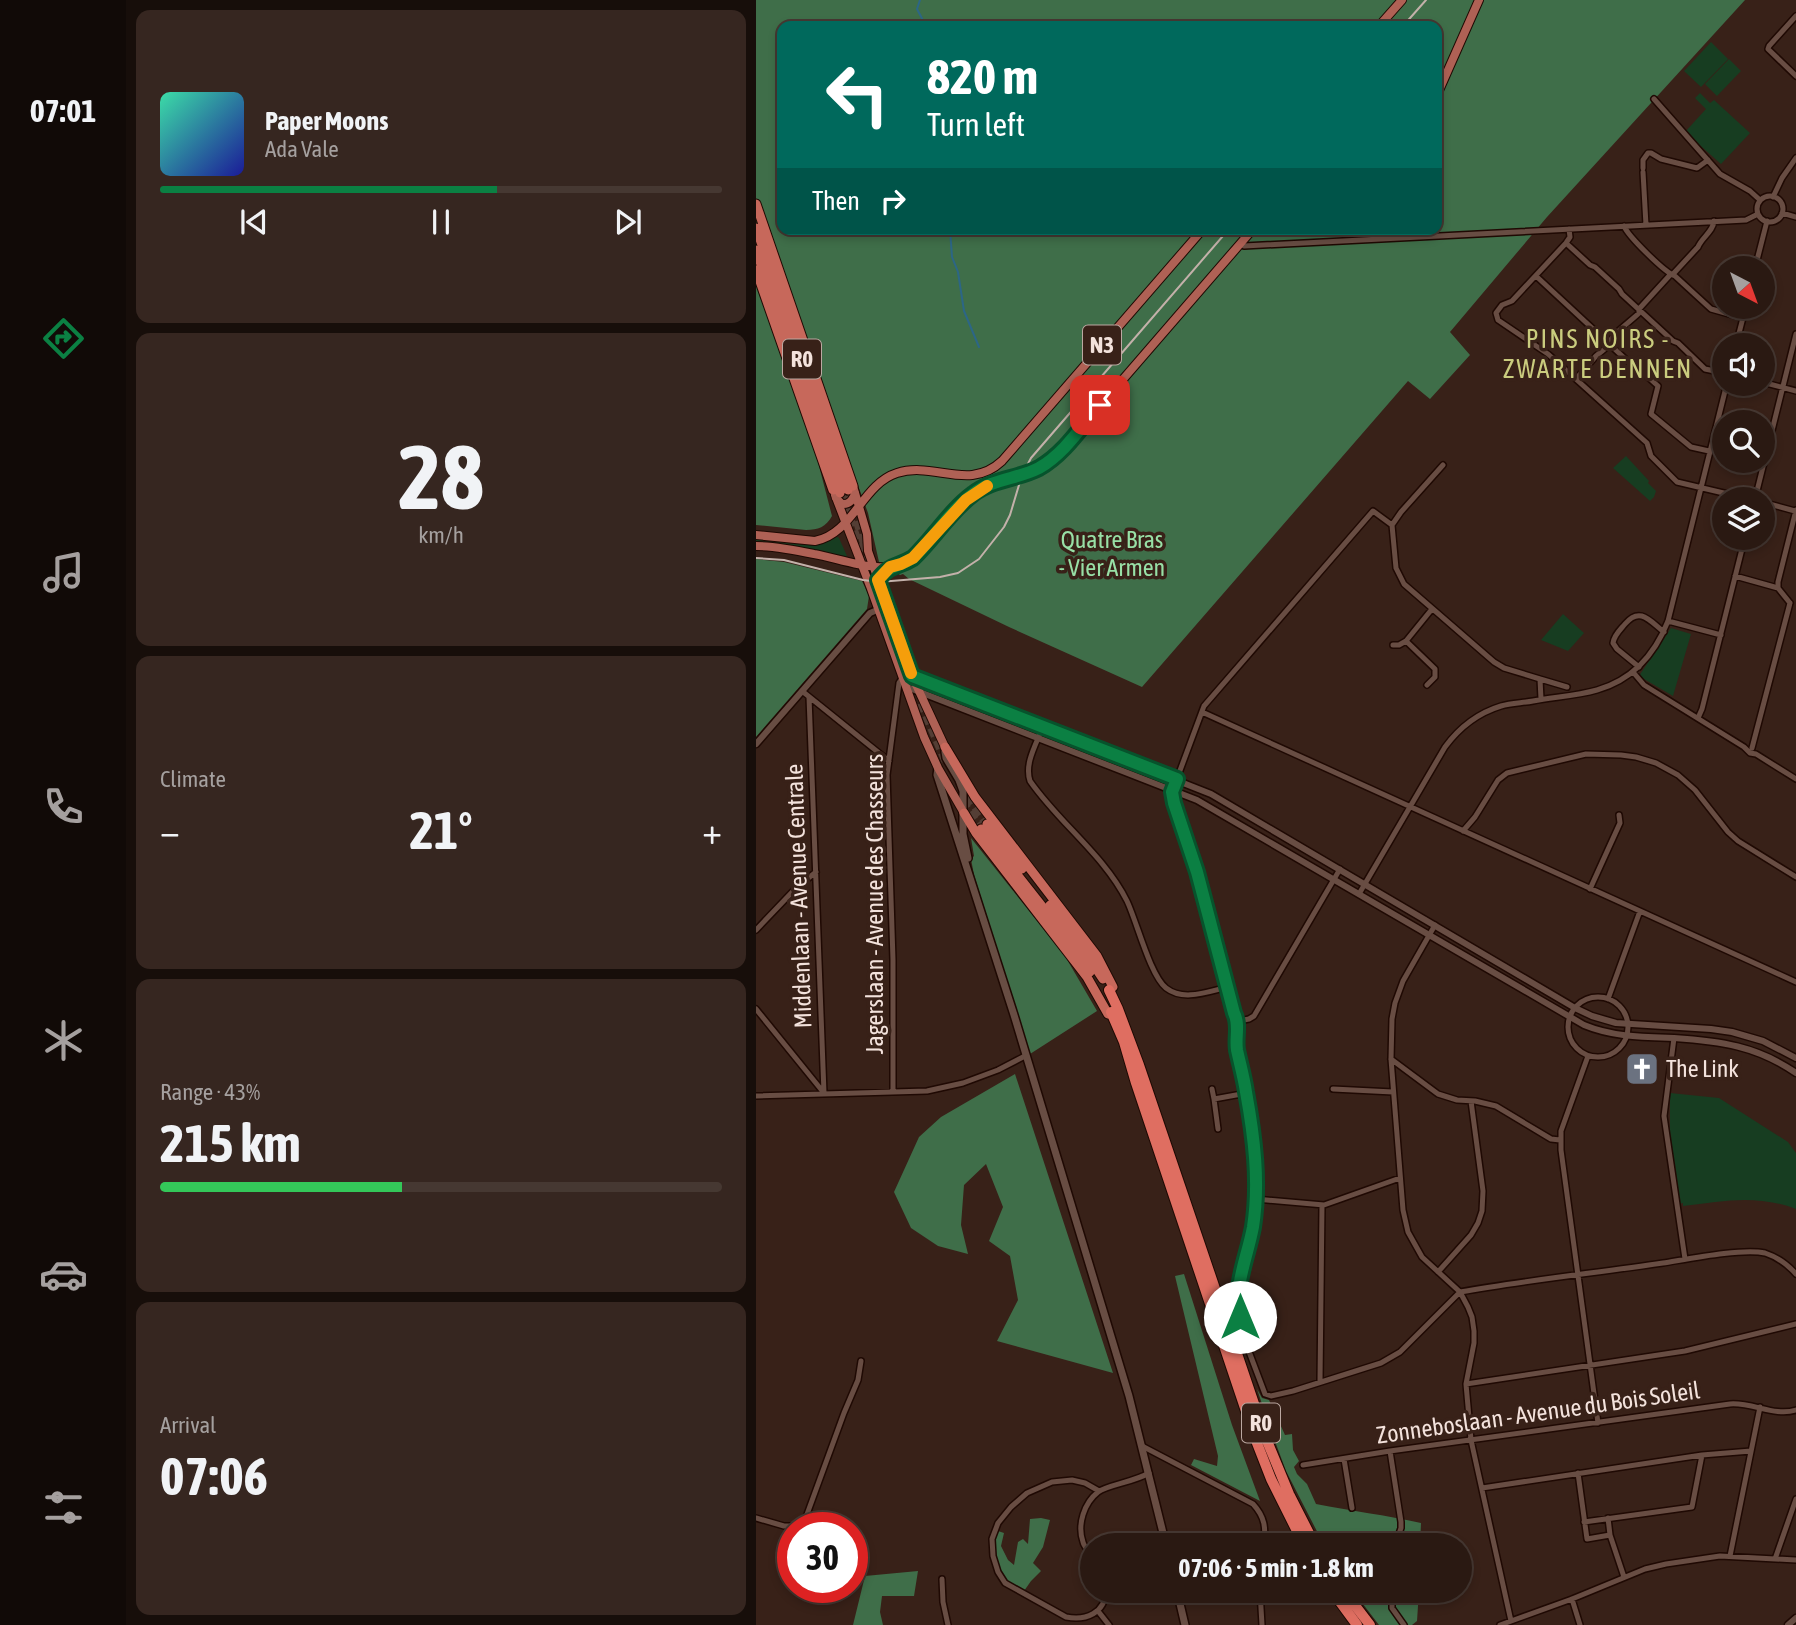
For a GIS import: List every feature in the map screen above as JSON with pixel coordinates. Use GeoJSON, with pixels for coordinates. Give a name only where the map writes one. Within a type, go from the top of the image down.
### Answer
{"type":"FeatureCollection","features":[{"type":"Feature","properties":{"kind":"highway"},"geometry":{"type":"LineString","coordinates":[[756,204],[846,491]]}},
{"type":"Feature","properties":{"kind":"highway","name":"R0"},"geometry":{"type":"LineString","coordinates":[[756,228],[846,491]]}},
{"type":"Feature","properties":{"kind":"highway","name":"R0"},"geometry":{"type":"LineString","coordinates":[[756,250],[846,491]]}},
{"type":"Feature","properties":{"kind":"highway"},"geometry":{"type":"LineString","coordinates":[[756,270],[846,491]]}},
{"type":"Feature","properties":{"kind":"highway"},"geometry":{"type":"LineString","coordinates":[[945,747],[975,797],[1097,956],[1111,988]]}},
{"type":"Feature","properties":{"kind":"highway"},"geometry":{"type":"LineString","coordinates":[[964,813],[967,826],[1079,966],[1110,1013]]}},
{"type":"Feature","properties":{"kind":"highway","name":"R0"},"geometry":{"type":"LineString","coordinates":[[1298,1533],[1271,1479],[1255,1438],[1124,1042],[1092,974],[984,826],[1081,946],[1111,988],[1136,1045],[1139,1065],[1265,1436],[1309,1533]]}},
{"type":"Feature","properties":{"kind":"highway"},"geometry":{"type":"LineString","coordinates":[[1341,1603],[1357,1625]]}},
{"type":"Feature","properties":{"kind":"highway"},"geometry":{"type":"LineString","coordinates":[[1353,1603],[1370,1625]]}},
{"type":"Feature","properties":{"kind":"main road"},"geometry":{"type":"LineString","coordinates":[[1383,21],[1402,0]]}},
{"type":"Feature","properties":{"kind":"main road"},"geometry":{"type":"LineString","coordinates":[[1442,84],[1479,0]]}},
{"type":"Feature","properties":{"kind":"main road","name":"N3"},"geometry":{"type":"LineString","coordinates":[[844,525],[880,482],[890,475],[920,470],[963,476],[976,475],[1002,461],[1197,235]]}},
{"type":"Feature","properties":{"kind":"main road","name":"N3"},"geometry":{"type":"LineString","coordinates":[[890,567],[913,558],[973,494],[993,483],[1029,472],[1052,458],[1248,235]]}},
{"type":"Feature","properties":{"kind":"main road"},"geometry":{"type":"LineString","coordinates":[[846,491],[863,491],[880,482]]}},
{"type":"Feature","properties":{"kind":"main road"},"geometry":{"type":"LineString","coordinates":[[846,491],[860,505],[868,551]]}},
{"type":"Feature","properties":{"kind":"main road"},"geometry":{"type":"LineString","coordinates":[[846,491],[844,525],[883,608],[908,676],[919,691],[945,747],[947,758],[961,786],[964,813]]}},
{"type":"Feature","properties":{"kind":"main road"},"geometry":{"type":"LineString","coordinates":[[756,536],[815,541],[824,540],[844,525],[856,527],[860,530],[878,580],[883,608]]}},
{"type":"Feature","properties":{"kind":"main road"},"geometry":{"type":"LineString","coordinates":[[756,546],[815,554],[862,565],[890,567]]}},
{"type":"Feature","properties":{"kind":"main road"},"geometry":{"type":"LineString","coordinates":[[878,580],[890,567]]}},
{"type":"Feature","properties":{"kind":"main road"},"geometry":{"type":"LineString","coordinates":[[908,676],[907,687],[924,737],[964,813]]}},
{"type":"Feature","properties":{"kind":"main road"},"geometry":{"type":"LineString","coordinates":[[938,768],[937,775],[1026,1056],[1125,1385],[1163,1533]]}},
{"type":"Feature","properties":{"kind":"main road"},"geometry":{"type":"LineString","coordinates":[[967,826],[971,879]]}},
{"type":"Feature","properties":{"kind":"main road"},"geometry":{"type":"LineString","coordinates":[[1180,1603],[1185,1625]]}},
{"type":"Feature","properties":{"kind":"street"},"geometry":{"type":"LineString","coordinates":[[1796,16],[1769,46],[1796,76]]}},
{"type":"Feature","properties":{"kind":"street"},"geometry":{"type":"LineString","coordinates":[[1654,99],[1720,174],[1760,200]]}},
{"type":"Feature","properties":{"kind":"street"},"geometry":{"type":"LineString","coordinates":[[1646,225],[1643,160],[1648,153],[1656,158],[1697,168],[1708,160]]}},
{"type":"Feature","properties":{"kind":"street"},"geometry":{"type":"LineString","coordinates":[[1773,197],[1796,158]]}},
{"type":"Feature","properties":{"kind":"street"},"geometry":{"type":"LineString","coordinates":[[1773,197],[1780,201],[1782,213],[1776,220],[1767,221],[1758,214],[1757,207],[1760,200],[1773,197]]}},
{"type":"Feature","properties":{"kind":"street"},"geometry":{"type":"LineString","coordinates":[[1782,213],[1796,217]]}},
{"type":"Feature","properties":{"kind":"street"},"geometry":{"type":"LineString","coordinates":[[1241,243],[1244,246],[1746,220],[1758,214]]}},
{"type":"Feature","properties":{"kind":"street"},"geometry":{"type":"LineString","coordinates":[[1576,379],[1698,247],[1713,228],[1714,221]]}},
{"type":"Feature","properties":{"kind":"street"},"geometry":{"type":"LineString","coordinates":[[1758,256],[1767,221]]}},
{"type":"Feature","properties":{"kind":"street"},"geometry":{"type":"LineString","coordinates":[[1624,226],[1629,236],[1670,275],[1675,276],[1712,309]]}},
{"type":"Feature","properties":{"kind":"street"},"geometry":{"type":"LineString","coordinates":[[1569,229],[1570,237],[1566,243],[1512,301],[1499,308],[1496,318],[1499,323],[1548,354],[1647,443],[1651,456],[1677,482],[1712,489]]}},
{"type":"Feature","properties":{"kind":"street"},"geometry":{"type":"LineString","coordinates":[[1566,243],[1705,369],[1712,370]]}},
{"type":"Feature","properties":{"kind":"street"},"geometry":{"type":"LineString","coordinates":[[1536,276],[1658,386],[1651,414],[1690,447],[1709,451]]}},
{"type":"Feature","properties":{"kind":"street"},"geometry":{"type":"LineString","coordinates":[[1758,487],[1796,334]]}},
{"type":"Feature","properties":{"kind":"street"},"geometry":{"type":"LineString","coordinates":[[1775,385],[1796,391]]}},
{"type":"Feature","properties":{"kind":"street"},"geometry":{"type":"LineString","coordinates":[[1359,894],[1445,747],[1463,727],[1481,714],[1500,706],[1596,690],[1616,682],[1639,667],[1654,650],[1668,621],[1724,396]]}},
{"type":"Feature","properties":{"kind":"street"},"geometry":{"type":"LineString","coordinates":[[1443,465],[1392,525],[1399,577],[1494,662],[1504,668],[1567,687]]}},
{"type":"Feature","properties":{"kind":"street"},"geometry":{"type":"LineString","coordinates":[[1775,505],[1796,510],[1778,588]]}},
{"type":"Feature","properties":{"kind":"street"},"geometry":{"type":"LineString","coordinates":[[1392,525],[1373,510],[1204,706],[1173,790],[1174,803],[1197,872],[1238,1021],[1237,1050],[1247,1093],[1255,1161],[1256,1199],[1237,1301],[1242,1332],[1265,1394],[1271,1396],[1381,1363],[1400,1352],[1460,1293],[1747,1252],[1765,1253],[1796,1274]]}},
{"type":"Feature","properties":{"kind":"street"},"geometry":{"type":"LineString","coordinates":[[1698,718],[1742,550]]}},
{"type":"Feature","properties":{"kind":"street"},"geometry":{"type":"LineString","coordinates":[[1735,576],[1774,586],[1793,602],[1754,751]]}},
{"type":"Feature","properties":{"kind":"street"},"geometry":{"type":"LineString","coordinates":[[756,744],[870,613],[883,608]]}},
{"type":"Feature","properties":{"kind":"street"},"geometry":{"type":"LineString","coordinates":[[1393,645],[1406,641],[1432,609]]}},
{"type":"Feature","properties":{"kind":"street"},"geometry":{"type":"LineString","coordinates":[[1639,667],[1617,649],[1613,643],[1615,636],[1631,617],[1638,615],[1664,632]]}},
{"type":"Feature","properties":{"kind":"street"},"geometry":{"type":"LineString","coordinates":[[1668,621],[1721,635]]}},
{"type":"Feature","properties":{"kind":"street"},"geometry":{"type":"LineString","coordinates":[[1406,641],[1435,669],[1435,677],[1427,685]]}},
{"type":"Feature","properties":{"kind":"street"},"geometry":{"type":"LineString","coordinates":[[1633,672],[1640,682],[1796,779]]}},
{"type":"Feature","properties":{"kind":"street"},"geometry":{"type":"LineString","coordinates":[[908,676],[1044,726],[1211,794],[1575,1007],[1603,1020],[1721,1030],[1772,1045],[1796,1058]]}},
{"type":"Feature","properties":{"kind":"street","name":"Jagerslaan - Avenue des Chasseurs"},"geometry":{"type":"LineString","coordinates":[[893,1092],[893,960],[887,775],[899,683],[908,676]]}},
{"type":"Feature","properties":{"kind":"street"},"geometry":{"type":"LineString","coordinates":[[1540,680],[1541,699]]}},
{"type":"Feature","properties":{"kind":"street"},"geometry":{"type":"LineString","coordinates":[[907,687],[1173,790],[1215,810],[1593,1029],[1626,1036],[1733,1044],[1764,1055],[1796,1073]]}},
{"type":"Feature","properties":{"kind":"street"},"geometry":{"type":"LineString","coordinates":[[802,691],[889,761]]}},
{"type":"Feature","properties":{"kind":"street"},"geometry":{"type":"LineString","coordinates":[[951,704],[956,693]]}},
{"type":"Feature","properties":{"kind":"street","name":"Middenlaan - Avenue Centrale"},"geometry":{"type":"LineString","coordinates":[[809,697],[824,1093]]}},
{"type":"Feature","properties":{"kind":"street"},"geometry":{"type":"LineString","coordinates":[[932,723],[931,707],[939,700]]}},
{"type":"Feature","properties":{"kind":"street"},"geometry":{"type":"LineString","coordinates":[[1202,712],[1796,982]]}},
{"type":"Feature","properties":{"kind":"street"},"geometry":{"type":"LineString","coordinates":[[1044,726],[1028,766],[1030,781],[1115,881],[1127,901],[1160,981],[1171,991],[1186,995],[1228,987]]}},
{"type":"Feature","properties":{"kind":"street"},"geometry":{"type":"LineString","coordinates":[[1090,758],[1094,747]]}},
{"type":"Feature","properties":{"kind":"street"},"geometry":{"type":"LineString","coordinates":[[1463,831],[1498,780],[1507,772],[1586,754],[1636,757],[1656,763],[1678,775],[1695,790],[1738,841],[1796,877]]}},
{"type":"Feature","properties":{"kind":"street"},"geometry":{"type":"LineString","coordinates":[[1590,889],[1620,823],[1619,815]]}},
{"type":"Feature","properties":{"kind":"street"},"geometry":{"type":"LineString","coordinates":[[1470,834],[1475,817]]}},
{"type":"Feature","properties":{"kind":"street"},"geometry":{"type":"LineString","coordinates":[[1238,1021],[1254,1016],[1340,869]]}},
{"type":"Feature","properties":{"kind":"street"},"geometry":{"type":"LineString","coordinates":[[756,930],[797,887],[816,872]]}},
{"type":"Feature","properties":{"kind":"street"},"geometry":{"type":"LineString","coordinates":[[1608,999],[1640,911]]}},
{"type":"Feature","properties":{"kind":"street"},"geometry":{"type":"LineString","coordinates":[[1435,925],[1403,981],[1395,1003],[1391,1034],[1403,1210],[1408,1233],[1422,1257],[1460,1293],[1470,1310],[1475,1331],[1466,1384],[1471,1440],[1511,1621]]}},
{"type":"Feature","properties":{"kind":"street"},"geometry":{"type":"LineString","coordinates":[[1608,999],[1624,1013],[1626,1036],[1615,1053],[1599,1058],[1588,1056],[1570,1040],[1570,1018],[1575,1007],[1585,1000],[1608,999]]}},
{"type":"Feature","properties":{"kind":"street"},"geometry":{"type":"LineString","coordinates":[[756,1009],[824,1093]]}},
{"type":"Feature","properties":{"kind":"street"},"geometry":{"type":"LineString","coordinates":[[1675,1026],[1664,1116],[1685,1259]]}},
{"type":"Feature","properties":{"kind":"street"},"geometry":{"type":"LineString","coordinates":[[756,1096],[927,1091],[963,1083],[1026,1056]]}},
{"type":"Feature","properties":{"kind":"street"},"geometry":{"type":"LineString","coordinates":[[1588,1056],[1560,1140],[1598,1423]]}},
{"type":"Feature","properties":{"kind":"street"},"geometry":{"type":"LineString","coordinates":[[1391,1059],[1438,1094],[1496,1106],[1550,1139],[1560,1140]]}},
{"type":"Feature","properties":{"kind":"street"},"geometry":{"type":"LineString","coordinates":[[1212,1088],[1219,1129]]}},
{"type":"Feature","properties":{"kind":"street"},"geometry":{"type":"LineString","coordinates":[[1333,1089],[1393,1092]]}},
{"type":"Feature","properties":{"kind":"street"},"geometry":{"type":"LineString","coordinates":[[1214,1099],[1247,1093]]}},
{"type":"Feature","properties":{"kind":"street"},"geometry":{"type":"LineString","coordinates":[[1438,1272],[1472,1235],[1482,1211],[1483,1191],[1471,1101]]}},
{"type":"Feature","properties":{"kind":"street"},"geometry":{"type":"LineString","coordinates":[[1256,1199],[1322,1205],[1400,1178]]}},
{"type":"Feature","properties":{"kind":"street"},"geometry":{"type":"LineString","coordinates":[[1320,1382],[1322,1205]]}},
{"type":"Feature","properties":{"kind":"street"},"geometry":{"type":"LineString","coordinates":[[1466,1384],[1685,1351],[1796,1324]]}},
{"type":"Feature","properties":{"kind":"street"},"geometry":{"type":"LineString","coordinates":[[808,1512],[858,1380],[861,1361]]}},
{"type":"Feature","properties":{"kind":"street","name":"Zonneboslaan - Avenue du Bois Soleil"},"geometry":{"type":"LineString","coordinates":[[1303,1465],[1730,1404],[1744,1403],[1777,1411],[1793,1411]]}},
{"type":"Feature","properties":{"kind":"street"},"geometry":{"type":"LineString","coordinates":[[1730,1556],[1760,1407]]}},
{"type":"Feature","properties":{"kind":"street"},"geometry":{"type":"LineString","coordinates":[[1793,1411],[1796,1418]]}},
{"type":"Feature","properties":{"kind":"street"},"geometry":{"type":"LineString","coordinates":[[1142,1446],[1253,1504],[1261,1514],[1265,1533]]}},
{"type":"Feature","properties":{"kind":"street"},"geometry":{"type":"LineString","coordinates":[[1390,1451],[1401,1515],[1399,1533]]}},
{"type":"Feature","properties":{"kind":"street"},"geometry":{"type":"LineString","coordinates":[[1482,1488],[1702,1455],[1751,1451]]}},
{"type":"Feature","properties":{"kind":"street"},"geometry":{"type":"LineString","coordinates":[[1584,1522],[1692,1507],[1702,1455]]}},
{"type":"Feature","properties":{"kind":"street"},"geometry":{"type":"LineString","coordinates":[[1345,1459],[1352,1508]]}},
{"type":"Feature","properties":{"kind":"street"},"geometry":{"type":"LineString","coordinates":[[1578,1473],[1587,1539],[1610,1535]]}},
{"type":"Feature","properties":{"kind":"street"},"geometry":{"type":"LineString","coordinates":[[1082,1533],[1081,1523],[1086,1506],[1099,1491],[1150,1477]]}},
{"type":"Feature","properties":{"kind":"street"},"geometry":{"type":"LineString","coordinates":[[1099,1491],[1085,1483],[1072,1480],[1052,1482],[1027,1493],[998,1523],[992,1539],[993,1556],[1005,1583],[1066,1617],[1086,1617],[1098,1611],[1104,1603]]}},
{"type":"Feature","properties":{"kind":"street"},"geometry":{"type":"LineString","coordinates":[[1775,1559],[1796,1499]]}},
{"type":"Feature","properties":{"kind":"street"},"geometry":{"type":"LineString","coordinates":[[756,1518],[777,1524]]}},
{"type":"Feature","properties":{"kind":"street"},"geometry":{"type":"LineString","coordinates":[[1608,1518],[1610,1535],[1624,1577]]}},
{"type":"Feature","properties":{"kind":"street"},"geometry":{"type":"LineString","coordinates":[[1500,1625],[1645,1569],[1666,1564],[1730,1556],[1796,1560]]}},
{"type":"Feature","properties":{"kind":"street"},"geometry":{"type":"LineString","coordinates":[[942,1579],[948,1625]]}},
{"type":"Feature","properties":{"kind":"street"},"geometry":{"type":"LineString","coordinates":[[1572,1599],[1580,1625]]}},
{"type":"Feature","properties":{"kind":"street"},"geometry":{"type":"LineString","coordinates":[[1261,1603],[1262,1625]]}},
{"type":"Feature","properties":{"kind":"street"},"geometry":{"type":"LineString","coordinates":[[1392,1603],[1392,1608],[1404,1625]]}},
{"type":"Feature","properties":{"kind":"street"},"geometry":{"type":"LineString","coordinates":[[1098,1611],[1109,1625]]}},
{"type":"Feature","properties":{"kind":"street"},"geometry":{"type":"LineString","coordinates":[[1788,1625],[1796,1618]]}},
{"type":"Feature","properties":{"kind":"green space","name":"Quatre Bras - Vier Armen"},"geometry":{"type":"Polygon","coordinates":[[[756,0],[1745,0],[1547,217],[1450,332],[1470,355],[1430,399],[1408,381],[1142,687],[1009,627],[903,574],[900,575],[887,564],[879,562],[868,513],[846,452],[818,462],[832,516],[824,525],[806,530],[756,525],[756,0]]]}},
{"type":"Feature","properties":{"kind":"green space"},"geometry":{"type":"Polygon","coordinates":[[[1711,42],[1728,59],[1701,87],[1684,71],[1711,42]]]}},
{"type":"Feature","properties":{"kind":"green space"},"geometry":{"type":"Polygon","coordinates":[[[1729,59],[1741,71],[1717,96],[1705,84],[1729,59]]]}},
{"type":"Feature","properties":{"kind":"green space"},"geometry":{"type":"Polygon","coordinates":[[[1700,93],[1710,103],[1714,100],[1750,133],[1721,164],[1685,132],[1706,109],[1695,98],[1700,93]]]}},
{"type":"Feature","properties":{"kind":"green space"},"geometry":{"type":"Polygon","coordinates":[[[1626,456],[1656,491],[1650,501],[1613,468],[1626,456]]]}},
{"type":"Feature","properties":{"kind":"green space"},"geometry":{"type":"Polygon","coordinates":[[[836,536],[847,556],[845,558],[756,543],[756,538],[808,544],[827,541],[836,536]]]}},
{"type":"Feature","properties":{"kind":"green space"},"geometry":{"type":"Polygon","coordinates":[[[756,559],[784,562],[862,581],[869,596],[867,609],[756,737],[756,559]]]}},
{"type":"Feature","properties":{"kind":"green space"},"geometry":{"type":"Polygon","coordinates":[[[1563,614],[1584,633],[1568,651],[1541,640],[1563,614]]]}},
{"type":"Feature","properties":{"kind":"green space"},"geometry":{"type":"Polygon","coordinates":[[[1671,628],[1691,634],[1673,696],[1639,676],[1671,628]]]}},
{"type":"Feature","properties":{"kind":"green space"},"geometry":{"type":"Polygon","coordinates":[[[971,838],[1065,956],[1097,1011],[1030,1054],[974,875],[971,838]]]}},
{"type":"Feature","properties":{"kind":"green space"},"geometry":{"type":"Polygon","coordinates":[[[1015,1074],[1113,1373],[997,1341],[1018,1300],[1010,1256],[989,1241],[1003,1207],[986,1164],[964,1185],[961,1225],[968,1254],[938,1246],[911,1228],[894,1192],[919,1137],[941,1117],[1015,1074]]]}},
{"type":"Feature","properties":{"kind":"green space"},"geometry":{"type":"Polygon","coordinates":[[[1670,1093],[1719,1098],[1788,1142],[1796,1153],[1796,1209],[1753,1200],[1683,1206],[1683,1203],[1679,1204],[1670,1137],[1670,1093]]]}},
{"type":"Feature","properties":{"kind":"green space"},"geometry":{"type":"Polygon","coordinates":[[[1184,1274],[1232,1425],[1260,1501],[1191,1465],[1194,1459],[1217,1466],[1218,1456],[1175,1276],[1184,1274]]]}},
{"type":"Feature","properties":{"kind":"green space"},"geometry":{"type":"Polygon","coordinates":[[[1257,1389],[1262,1398],[1269,1400],[1285,1435],[1292,1434],[1293,1450],[1299,1461],[1294,1467],[1307,1484],[1316,1504],[1421,1523],[1421,1533],[1318,1533],[1286,1471],[1257,1389]]]}},
{"type":"Feature","properties":{"kind":"green space"},"geometry":{"type":"Polygon","coordinates":[[[1030,1519],[1050,1520],[1043,1547],[1033,1563],[1041,1571],[1024,1591],[1005,1580],[999,1570],[996,1536],[998,1531],[1004,1533],[1001,1546],[1008,1560],[1014,1565],[1018,1542],[1023,1539],[1028,1544],[1030,1519]]]}},
{"type":"Feature","properties":{"kind":"green space"},"geometry":{"type":"Polygon","coordinates":[[[918,1571],[914,1596],[882,1596],[880,1612],[883,1625],[853,1625],[858,1603],[868,1603],[868,1576],[918,1571]]]}},
{"type":"Feature","properties":{"kind":"green space"},"geometry":{"type":"Polygon","coordinates":[[[1362,1603],[1418,1603],[1417,1621],[1412,1625],[1379,1625],[1362,1603]]]}},
{"type":"Feature","properties":{"kind":"waterway"},"geometry":{"type":"LineString","coordinates":[[920,0],[917,9],[923,21]]}},
{"type":"Feature","properties":{"kind":"waterway"},"geometry":{"type":"LineString","coordinates":[[950,235],[952,257],[958,272],[964,311],[979,347]]}},
{"type":"Feature","properties":{"kind":"tunnel"},"geometry":{"type":"LineString","coordinates":[[840,493],[866,565]]}},
{"type":"Feature","properties":{"kind":"tunnel"},"geometry":{"type":"LineString","coordinates":[[849,495],[865,545]]}},
{"type":"Feature","properties":{"kind":"tunnel"},"geometry":{"type":"LineString","coordinates":[[921,703],[946,761]]}},
{"type":"Feature","properties":{"kind":"tunnel"},"geometry":{"type":"LineString","coordinates":[[960,785],[987,824]]}},
{"type":"Feature","properties":{"kind":"tunnel"},"geometry":{"type":"LineString","coordinates":[[962,801],[981,829]]}},
{"type":"Feature","properties":{"kind":"tram line"},"geometry":{"type":"LineString","coordinates":[[1407,21],[1426,0]]}},
{"type":"Feature","properties":{"kind":"tram line"},"geometry":{"type":"LineString","coordinates":[[756,558],[784,560],[879,582],[958,573],[979,559],[1004,527],[1022,475],[1031,458],[1224,235]]}},
{"type":"Feature","properties":{"kind":"slow traffic"},"geometry":{"type":"LineString","coordinates":[[911,673],[878,580],[890,567],[913,558],[966,500],[987,486]]}},
{"type":"Feature","properties":{"kind":"place","name":"The Link"},"geometry":{"type":"Point","coordinates":[1642,1069]}},
{"type":"Feature","properties":{"kind":"district","name":"PINS NOIRS - ZWARTE DENNEN"},"geometry":{"type":"Point","coordinates":[1598,354]}},
{"type":"Feature","properties":{"kind":"route"},"geometry":{"type":"LineString","coordinates":[[1100,405],[1052,458],[1022,475],[979,489],[922,550],[913,558],[890,567],[878,580],[912,676],[1177,779],[1172,792],[1174,803],[1197,872],[1238,1021],[1237,1050],[1253,1136],[1256,1199],[1252,1229],[1241,1269],[1237,1301],[1240,1317]]}}]}
